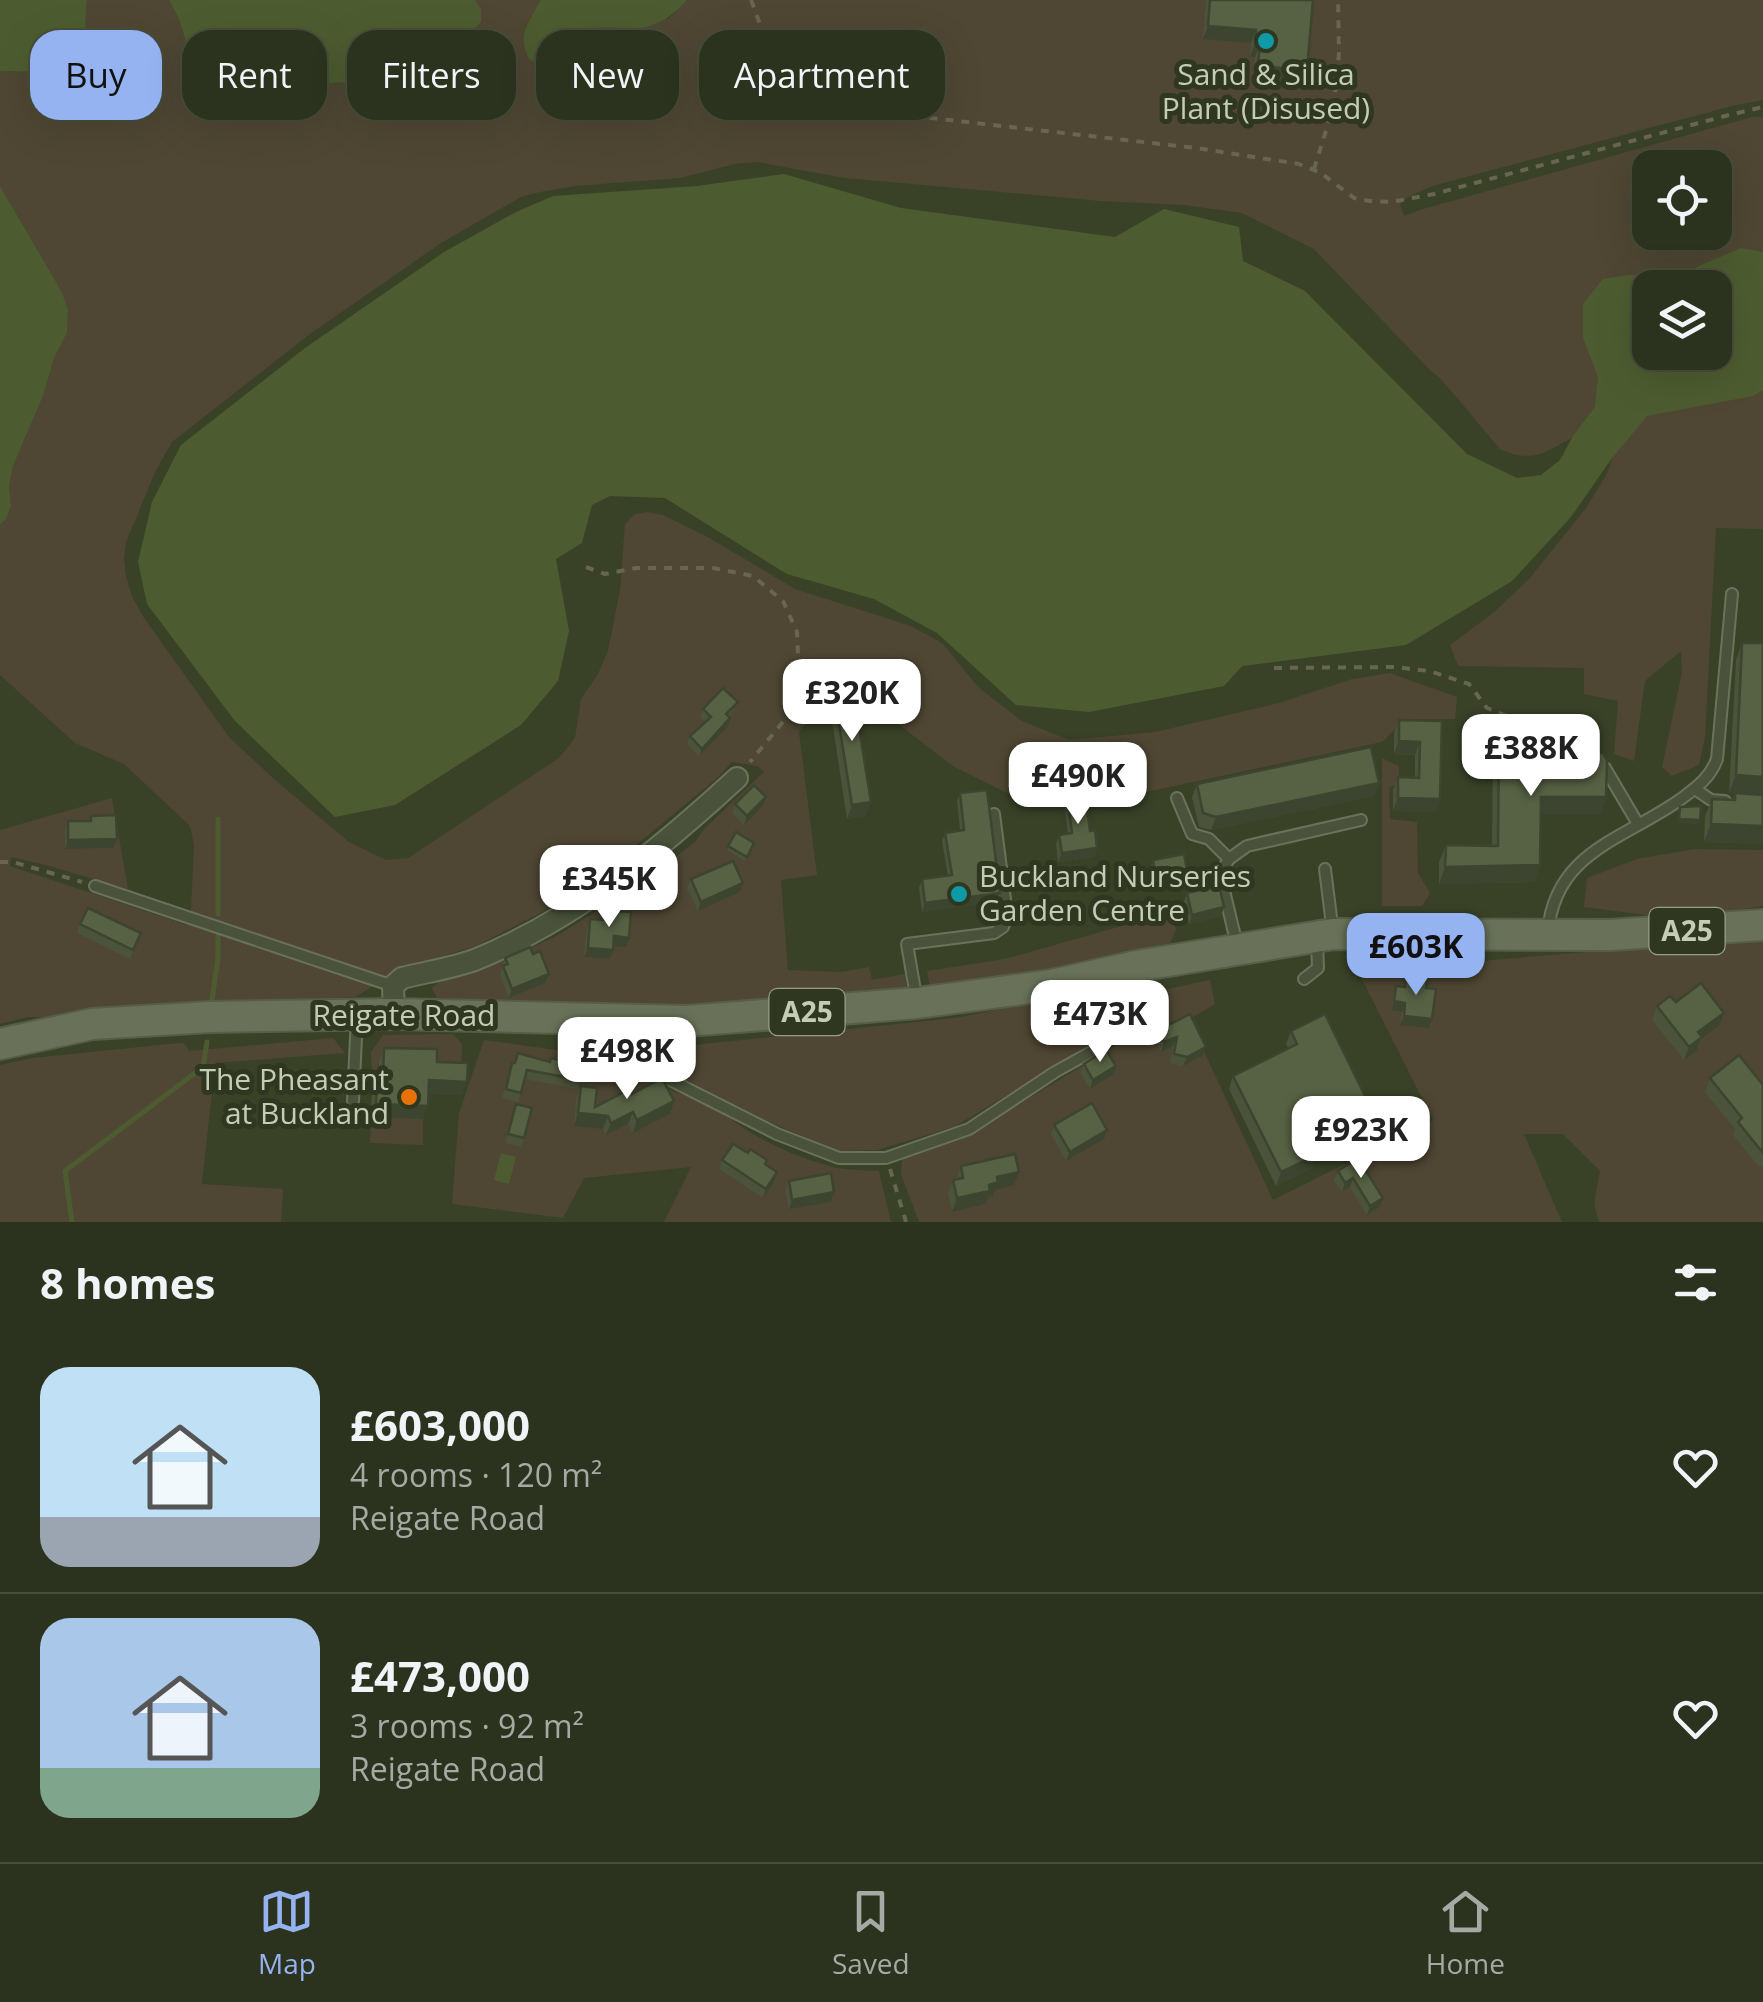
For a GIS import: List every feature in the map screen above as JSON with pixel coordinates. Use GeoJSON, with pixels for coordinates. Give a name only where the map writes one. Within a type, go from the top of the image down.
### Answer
{"type":"FeatureCollection","features":[{"type":"Feature","properties":{"kind":"main road","name":"Reigate Road"},"geometry":{"type":"LineString","coordinates":[[0,1044],[92,1024],[357,1015],[394,1000],[536,1019],[686,1021],[918,1003],[1052,985],[1325,934],[1610,935],[1763,924]]}},
{"type":"Feature","properties":{"kind":"street"},"geometry":{"type":"LineString","coordinates":[[394,1000],[402,978],[475,960],[546,924],[636,866],[737,778]]}},
{"type":"Feature","properties":{"kind":"lane"},"geometry":{"type":"LineString","coordinates":[[1548,934],[1555,899],[1575,867],[1591,852],[1708,778],[1717,759],[1732,594]]}},
{"type":"Feature","properties":{"kind":"lane"},"geometry":{"type":"LineString","coordinates":[[1604,768],[1638,824]]}},
{"type":"Feature","properties":{"kind":"lane"},"geometry":{"type":"LineString","coordinates":[[1695,789],[1711,800],[1732,802]]}},
{"type":"Feature","properties":{"kind":"lane"},"geometry":{"type":"LineString","coordinates":[[1177,798],[1192,834],[1209,839],[1229,859]]}},
{"type":"Feature","properties":{"kind":"lane"},"geometry":{"type":"LineString","coordinates":[[918,1003],[907,944],[994,933],[1006,922],[994,814]]}},
{"type":"Feature","properties":{"kind":"lane"},"geometry":{"type":"LineString","coordinates":[[1238,950],[1220,874],[1229,859],[1247,846],[1361,820]]}},
{"type":"Feature","properties":{"kind":"lane"},"geometry":{"type":"LineString","coordinates":[[1304,978],[1318,968],[1325,934],[1326,869]]}},
{"type":"Feature","properties":{"kind":"lane"},"geometry":{"type":"LineString","coordinates":[[95,886],[394,1000]]}},
{"type":"Feature","properties":{"kind":"lane"},"geometry":{"type":"LineString","coordinates":[[536,1019],[777,1134],[840,1158],[886,1158],[968,1129],[1100,1047],[1128,1022],[1112,972]]}},
{"type":"Feature","properties":{"kind":"lane"},"geometry":{"type":"LineString","coordinates":[[353,1101],[357,1015]]}},
{"type":"Feature","properties":{"kind":"path"},"geometry":{"type":"LineString","coordinates":[[751,0],[784,78],[813,103],[1299,164],[1314,168],[1354,198],[1391,202],[1763,107]]}},
{"type":"Feature","properties":{"kind":"path"},"geometry":{"type":"LineString","coordinates":[[1314,168],[1334,105],[1339,54],[1338,0]]}},
{"type":"Feature","properties":{"kind":"path"},"geometry":{"type":"LineString","coordinates":[[586,567],[604,574],[636,568],[713,568],[753,576],[784,601],[797,632],[799,676],[787,717],[737,778]]}},
{"type":"Feature","properties":{"kind":"path"},"geometry":{"type":"LineString","coordinates":[[1274,668],[1395,666],[1429,671],[1469,684],[1487,708],[1559,737],[1604,768]]}},
{"type":"Feature","properties":{"kind":"path"},"geometry":{"type":"LineString","coordinates":[[0,862],[13,862],[95,886]]}},
{"type":"Feature","properties":{"kind":"path"},"geometry":{"type":"LineString","coordinates":[[886,1158],[906,1222]]}},
{"type":"Feature","properties":{"kind":"shaded area"},"geometry":{"type":"Polygon","coordinates":[[[0,0],[87,0],[85,30],[30,30],[30,71],[0,71],[0,0]]]}},
{"type":"Feature","properties":{"kind":"shaded area"},"geometry":{"type":"Polygon","coordinates":[[[87,0],[169,0],[182,30],[182,120],[327,120],[327,81],[347,82],[347,120],[516,120],[516,30],[460,30],[481,8],[475,0],[540,0],[537,7],[551,30],[536,30],[536,120],[679,120],[679,30],[591,30],[669,18],[687,0],[1763,0],[1763,100],[1432,186],[1400,204],[1404,216],[1632,151],[1632,250],[1732,250],[1732,150],[1634,150],[1763,117],[1763,529],[1716,528],[1705,737],[1699,765],[1672,776],[1662,767],[1682,672],[1681,651],[1645,681],[1634,761],[1614,754],[1618,701],[1584,694],[1584,668],[1458,666],[1450,645],[1493,613],[1529,579],[1586,508],[1612,458],[1588,431],[1537,455],[1500,449],[1441,379],[1314,249],[1242,213],[845,178],[757,162],[680,178],[575,186],[521,197],[441,243],[310,334],[172,442],[126,542],[126,576],[142,615],[229,737],[349,842],[386,860],[408,858],[559,758],[575,738],[581,699],[608,651],[620,590],[625,524],[635,514],[648,512],[706,536],[795,589],[911,626],[942,643],[978,687],[1022,721],[1069,740],[1155,732],[1279,703],[1352,679],[1390,673],[1457,697],[1455,719],[1405,720],[1382,742],[1151,791],[1035,807],[953,766],[843,682],[799,732],[817,875],[781,880],[788,970],[841,972],[869,967],[872,980],[905,974],[907,992],[752,1007],[579,1008],[437,998],[432,988],[441,980],[496,963],[555,937],[646,880],[695,842],[764,772],[757,766],[732,762],[611,866],[555,905],[476,946],[395,973],[355,997],[28,1017],[0,1024],[0,830],[112,798],[128,889],[11,857],[10,866],[187,925],[191,910],[194,845],[190,826],[124,764],[75,743],[0,675],[0,525],[11,506],[9,484],[13,466],[67,333],[68,310],[62,292],[0,186],[0,71],[30,71],[30,120],[162,120],[162,30],[85,30],[87,0]]]}},
{"type":"Feature","properties":{"kind":"shaded area"},"geometry":{"type":"Polygon","coordinates":[[[169,0],[475,0],[481,8],[481,22],[473,30],[347,30],[347,82],[329,83],[327,30],[182,30],[169,0]]]}},
{"type":"Feature","properties":{"kind":"shaded area"},"geometry":{"type":"Polygon","coordinates":[[[540,0],[687,0],[669,16],[648,26],[536,30],[536,63],[525,50],[526,29],[540,0]]]}},
{"type":"Feature","properties":{"kind":"shaded area"},"geometry":{"type":"Polygon","coordinates":[[[784,174],[901,208],[1115,237],[1164,209],[1239,227],[1243,261],[1305,291],[1467,454],[1517,478],[1541,475],[1560,460],[1595,407],[1598,377],[1583,338],[1583,304],[1603,279],[1632,275],[1632,370],[1732,370],[1732,270],[1690,270],[1741,248],[1763,252],[1763,390],[1753,396],[1647,416],[1571,517],[1512,581],[1406,645],[1242,666],[1224,686],[1089,712],[1016,705],[937,633],[874,599],[787,574],[665,498],[610,496],[592,505],[582,543],[556,559],[569,631],[558,681],[521,725],[395,805],[335,817],[235,721],[147,604],[138,562],[152,502],[181,445],[305,348],[444,252],[553,196],[697,186],[784,174]]]}},
{"type":"Feature","properties":{"kind":"shaded area"},"geometry":{"type":"Polygon","coordinates":[[[0,186],[62,292],[68,310],[67,333],[13,466],[9,485],[11,506],[0,525],[0,186]]]}},
{"type":"Feature","properties":{"kind":"shaded area"},"geometry":{"type":"Polygon","coordinates":[[[1382,758],[1399,766],[1399,783],[1389,788],[1390,819],[1417,822],[1418,873],[1430,893],[1422,906],[1382,906],[1382,758]]]}},
{"type":"Feature","properties":{"kind":"shaded area"},"geometry":{"type":"Polygon","coordinates":[[[1695,849],[1763,850],[1763,906],[1709,915],[1646,915],[1584,907],[1587,878],[1637,859],[1695,849]]]}},
{"type":"Feature","properties":{"kind":"shaded area"},"geometry":{"type":"Polygon","coordinates":[[[1171,912],[1176,930],[1170,943],[1009,978],[930,988],[927,971],[1005,959],[1171,912]]]}},
{"type":"Feature","properties":{"kind":"shaded area"},"geometry":{"type":"Polygon","coordinates":[[[1763,937],[1763,1222],[1599,1222],[1594,1204],[1600,1171],[1563,1134],[1524,1134],[1562,1222],[919,1222],[901,1174],[902,1159],[963,1138],[1136,1030],[1130,997],[1210,980],[1215,1004],[1193,1017],[1198,1027],[1194,1030],[1273,1200],[1433,1120],[1361,977],[1358,959],[1429,972],[1452,970],[1458,963],[1763,937]]]}},
{"type":"Feature","properties":{"kind":"shaded area"},"geometry":{"type":"Polygon","coordinates":[[[1104,989],[1113,1024],[1087,1047],[954,1127],[877,1150],[837,1151],[654,1064],[656,1049],[955,1018],[1104,989]]]}},
{"type":"Feature","properties":{"kind":"shaded area"},"geometry":{"type":"Polygon","coordinates":[[[453,1034],[462,1044],[461,1073],[372,1087],[371,1052],[383,1035],[453,1034]]]}},
{"type":"Feature","properties":{"kind":"shaded area"},"geometry":{"type":"Polygon","coordinates":[[[333,1038],[345,1053],[215,1063],[202,1184],[283,1189],[281,1222],[0,1222],[0,1065],[32,1058],[179,1043],[189,1051],[333,1038]]]}},
{"type":"Feature","properties":{"kind":"shaded area"},"geometry":{"type":"Polygon","coordinates":[[[484,1040],[585,1054],[724,1112],[761,1139],[794,1154],[838,1168],[879,1171],[891,1222],[664,1222],[691,1167],[584,1178],[563,1218],[452,1204],[459,1113],[484,1040]]]}},
{"type":"Feature","properties":{"kind":"shaded area"},"geometry":{"type":"Polygon","coordinates":[[[371,1117],[423,1119],[423,1145],[370,1143],[371,1117]]]}},
{"type":"Feature","properties":{"kind":"shaded area"},"geometry":{"type":"Polygon","coordinates":[[[501,1153],[516,1157],[509,1184],[494,1180],[501,1153]]]}},
{"type":"Feature","properties":{"kind":"building","name":"Sand & Silica Plant (Disused)"},"geometry":{"type":"Polygon","coordinates":[[[1210,0],[1313,0],[1307,70],[1258,66],[1260,44],[1255,43],[1256,30],[1208,26],[1210,0]]]}},
{"type":"Feature","properties":{"kind":"building"},"geometry":{"type":"Polygon","coordinates":[[[1742,643],[1763,643],[1763,777],[1736,775],[1742,643]]]}},
{"type":"Feature","properties":{"kind":"building"},"geometry":{"type":"Polygon","coordinates":[[[852,684],[871,802],[852,805],[833,687],[852,684]]]}},
{"type":"Feature","properties":{"kind":"building"},"geometry":{"type":"Polygon","coordinates":[[[723,688],[738,702],[726,714],[730,718],[702,749],[690,736],[711,717],[703,709],[723,688]]]}},
{"type":"Feature","properties":{"kind":"building"},"geometry":{"type":"Polygon","coordinates":[[[1399,720],[1442,721],[1440,799],[1398,798],[1398,777],[1419,778],[1420,742],[1399,741],[1399,720]]]}},
{"type":"Feature","properties":{"kind":"building"},"geometry":{"type":"Polygon","coordinates":[[[1499,736],[1517,736],[1517,744],[1574,744],[1573,753],[1603,753],[1607,761],[1606,797],[1541,797],[1540,865],[1445,867],[1446,845],[1498,846],[1499,736]]]}},
{"type":"Feature","properties":{"kind":"building"},"geometry":{"type":"Polygon","coordinates":[[[1371,747],[1379,783],[1216,817],[1203,813],[1197,784],[1371,747]]]}},
{"type":"Feature","properties":{"kind":"building"},"geometry":{"type":"Polygon","coordinates":[[[754,785],[766,797],[747,816],[735,804],[754,785]]]}},
{"type":"Feature","properties":{"kind":"building"},"geometry":{"type":"Polygon","coordinates":[[[987,790],[1000,893],[925,903],[922,879],[952,875],[945,833],[964,830],[960,793],[987,790]]]}},
{"type":"Feature","properties":{"kind":"building"},"geometry":{"type":"Polygon","coordinates":[[[1085,793],[1090,831],[1095,830],[1097,848],[1062,853],[1059,835],[1072,833],[1067,795],[1085,793]]]}},
{"type":"Feature","properties":{"kind":"building"},"geometry":{"type":"Polygon","coordinates":[[[1735,793],[1763,795],[1763,826],[1711,824],[1712,799],[1735,800],[1735,793]]]}},
{"type":"Feature","properties":{"kind":"building"},"geometry":{"type":"Polygon","coordinates":[[[1701,806],[1700,820],[1679,819],[1680,807],[1701,806]]]}},
{"type":"Feature","properties":{"kind":"building"},"geometry":{"type":"Polygon","coordinates":[[[116,815],[117,839],[68,840],[68,821],[116,815]]]}},
{"type":"Feature","properties":{"kind":"building"},"geometry":{"type":"Polygon","coordinates":[[[736,832],[754,843],[747,857],[728,846],[736,832]]]}},
{"type":"Feature","properties":{"kind":"building"},"geometry":{"type":"Polygon","coordinates":[[[1184,854],[1188,875],[1156,880],[1153,860],[1184,854]]]}},
{"type":"Feature","properties":{"kind":"building"},"geometry":{"type":"Polygon","coordinates":[[[733,861],[743,883],[701,902],[691,879],[733,861]]]}},
{"type":"Feature","properties":{"kind":"building"},"geometry":{"type":"Polygon","coordinates":[[[1219,885],[1224,907],[1192,915],[1187,893],[1219,885]]]}},
{"type":"Feature","properties":{"kind":"building"},"geometry":{"type":"Polygon","coordinates":[[[88,908],[141,933],[133,950],[80,924],[88,908]]]}},
{"type":"Feature","properties":{"kind":"building"},"geometry":{"type":"Polygon","coordinates":[[[605,910],[631,912],[629,938],[614,936],[613,950],[588,948],[590,919],[604,920],[605,910]]]}},
{"type":"Feature","properties":{"kind":"building"},"geometry":{"type":"Polygon","coordinates":[[[530,947],[533,954],[540,951],[549,974],[512,989],[503,966],[508,964],[505,958],[530,947]]]}},
{"type":"Feature","properties":{"kind":"building"},"geometry":{"type":"Polygon","coordinates":[[[1406,976],[1427,979],[1426,988],[1436,989],[1432,1019],[1404,1016],[1405,1003],[1394,1001],[1396,986],[1405,987],[1406,976]]]}},
{"type":"Feature","properties":{"kind":"building"},"geometry":{"type":"Polygon","coordinates":[[[1701,983],[1724,1013],[1698,1032],[1702,1037],[1689,1047],[1657,1006],[1670,996],[1676,1002],[1701,983]]]}},
{"type":"Feature","properties":{"kind":"building"},"geometry":{"type":"Polygon","coordinates":[[[1190,1014],[1206,1047],[1187,1057],[1174,1054],[1177,1037],[1164,1042],[1159,1030],[1190,1014]]]}},
{"type":"Feature","properties":{"kind":"building"},"geometry":{"type":"Polygon","coordinates":[[[1325,1014],[1366,1098],[1305,1128],[1318,1154],[1281,1172],[1233,1076],[1297,1044],[1291,1031],[1325,1014]]]}},
{"type":"Feature","properties":{"kind":"building"},"geometry":{"type":"Polygon","coordinates":[[[567,1040],[588,1045],[581,1080],[527,1070],[521,1093],[506,1089],[518,1053],[550,1062],[551,1058],[563,1061],[567,1040]]]}},
{"type":"Feature","properties":{"kind":"building"},"geometry":{"type":"Polygon","coordinates":[[[384,1048],[437,1049],[437,1062],[468,1063],[467,1082],[429,1080],[428,1106],[376,1104],[377,1074],[383,1074],[384,1048]]]}},
{"type":"Feature","properties":{"kind":"building"},"geometry":{"type":"Polygon","coordinates":[[[1106,1050],[1116,1066],[1093,1080],[1084,1064],[1106,1050]]]}},
{"type":"Feature","properties":{"kind":"building"},"geometry":{"type":"Polygon","coordinates":[[[1739,1055],[1763,1085],[1763,1153],[1738,1122],[1742,1118],[1710,1078],[1739,1055]]]}},
{"type":"Feature","properties":{"kind":"building"},"geometry":{"type":"Polygon","coordinates":[[[662,1078],[674,1101],[637,1120],[633,1112],[611,1123],[608,1116],[578,1113],[581,1086],[597,1088],[595,1107],[662,1078]]]}},
{"type":"Feature","properties":{"kind":"building"},"geometry":{"type":"Polygon","coordinates":[[[1092,1103],[1107,1130],[1070,1152],[1054,1125],[1092,1103]]]}},
{"type":"Feature","properties":{"kind":"building"},"geometry":{"type":"Polygon","coordinates":[[[516,1104],[532,1108],[524,1138],[508,1134],[516,1104]]]}},
{"type":"Feature","properties":{"kind":"building"},"geometry":{"type":"Polygon","coordinates":[[[733,1144],[748,1153],[750,1149],[777,1172],[766,1189],[722,1160],[733,1144]]]}},
{"type":"Feature","properties":{"kind":"building"},"geometry":{"type":"Polygon","coordinates":[[[1015,1154],[1019,1172],[997,1177],[998,1182],[989,1185],[990,1191],[957,1198],[953,1180],[963,1178],[961,1166],[1015,1154]]]}},
{"type":"Feature","properties":{"kind":"building"},"geometry":{"type":"Polygon","coordinates":[[[1358,1158],[1383,1198],[1370,1206],[1353,1178],[1345,1183],[1338,1171],[1358,1158]]]}},
{"type":"Feature","properties":{"kind":"building"},"geometry":{"type":"Polygon","coordinates":[[[831,1173],[834,1192],[792,1200],[789,1181],[831,1173]]]}},
{"type":"Feature","properties":{"kind":"waterway"},"geometry":{"type":"LineString","coordinates":[[218,819],[218,914]]}},
{"type":"Feature","properties":{"kind":"waterway"},"geometry":{"type":"LineString","coordinates":[[212,1000],[218,936]]}},
{"type":"Feature","properties":{"kind":"waterway"},"geometry":{"type":"LineString","coordinates":[[72,1222],[65,1171],[203,1067],[207,1042]]}},
{"type":"Feature","properties":{"kind":"place","name":"Sand & Silica Plant (Disused)"},"geometry":{"type":"Point","coordinates":[1266,41]}},
{"type":"Feature","properties":{"kind":"place","name":"Buckland Nurseries Garden Centre"},"geometry":{"type":"Point","coordinates":[959,894]}},
{"type":"Feature","properties":{"kind":"place","name":"The Pheasant at Buckland"},"geometry":{"type":"Point","coordinates":[409,1097]}}]}
